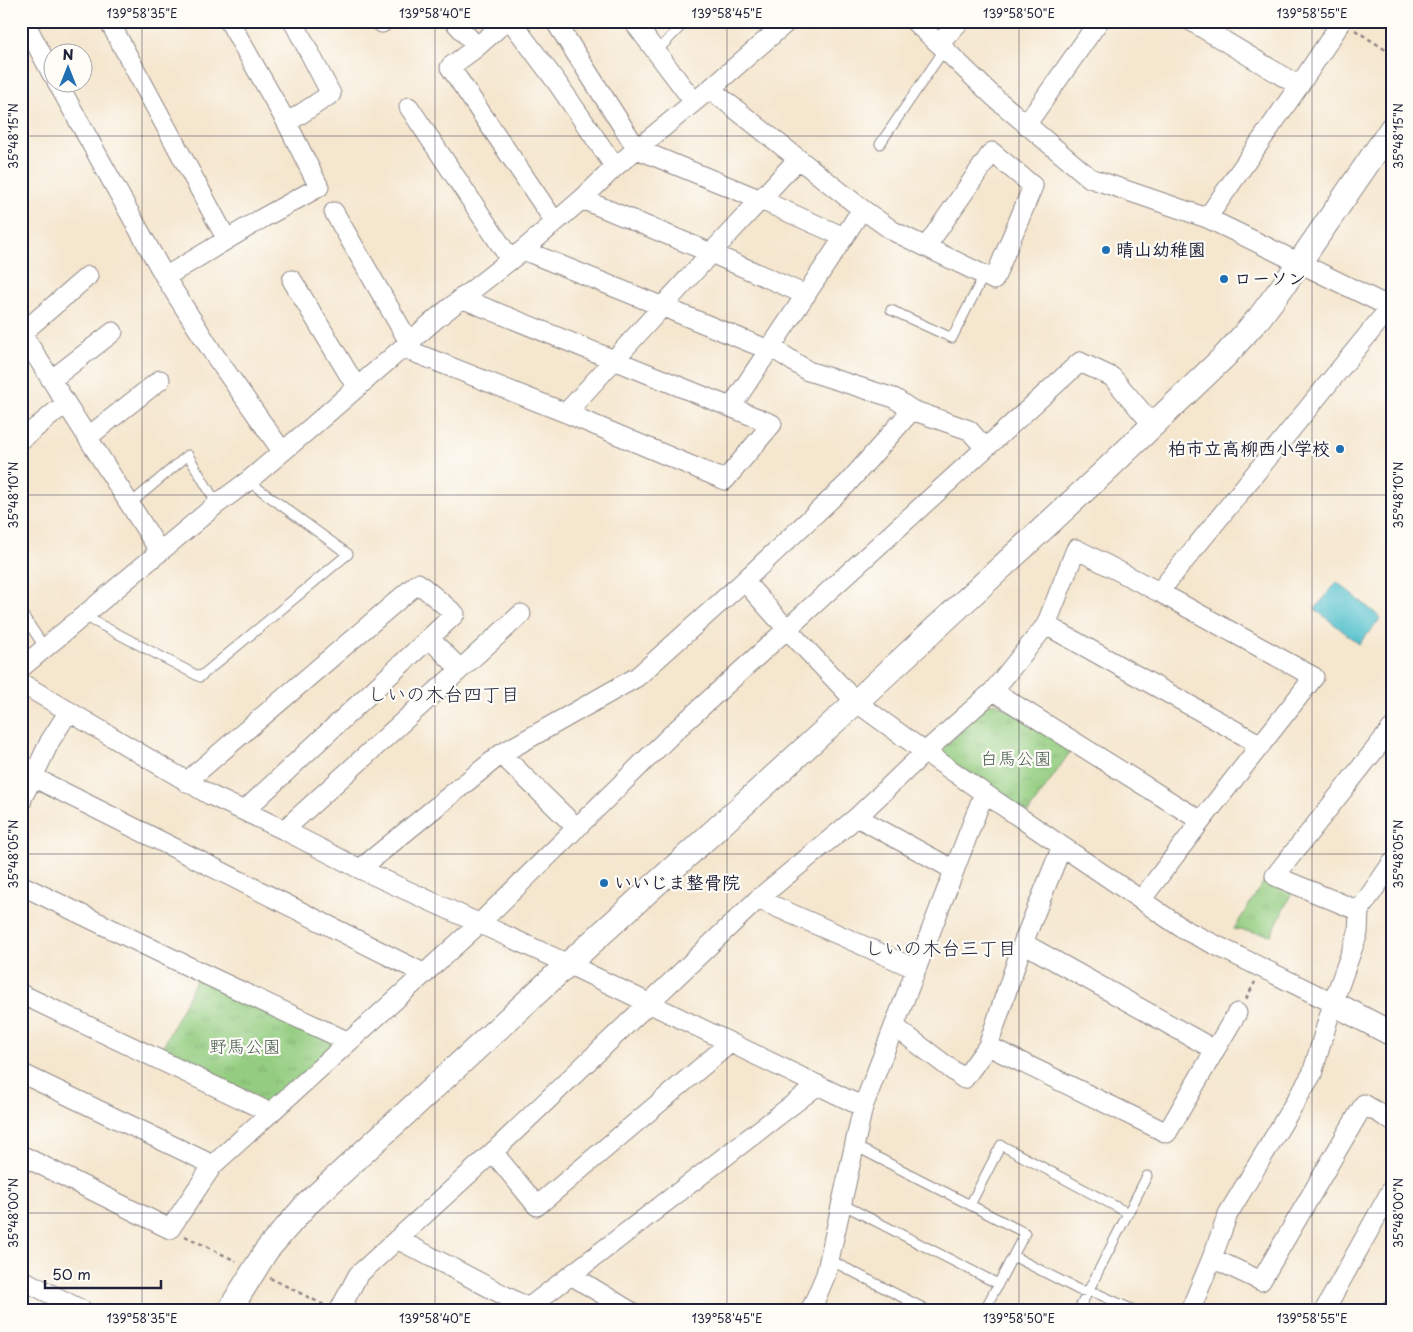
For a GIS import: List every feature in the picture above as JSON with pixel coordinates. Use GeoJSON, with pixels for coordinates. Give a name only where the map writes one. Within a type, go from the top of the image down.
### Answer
{"type":"FeatureCollection","features":[{"type":"Feature","properties":{"kind":"street"},"geometry":{"type":"LineString","coordinates":[[110,21],[227,240]]}},
{"type":"Feature","properties":{"kind":"street"},"geometry":{"type":"LineString","coordinates":[[165,278],[319,187],[287,123],[229,21]]}},
{"type":"Feature","properties":{"kind":"street"},"geometry":{"type":"LineString","coordinates":[[287,123],[331,94],[294,21]]}},
{"type":"Feature","properties":{"kind":"street"},"geometry":{"type":"LineString","coordinates":[[454,21],[476,47]]}},
{"type":"Feature","properties":{"kind":"street"},"geometry":{"type":"LineString","coordinates":[[506,21],[450,67],[555,222]]}},
{"type":"Feature","properties":{"kind":"street"},"geometry":{"type":"LineString","coordinates":[[511,21],[616,167]]}},
{"type":"Feature","properties":{"kind":"street"},"geometry":{"type":"LineString","coordinates":[[555,21],[637,149],[761,200],[844,238]]}},
{"type":"Feature","properties":{"kind":"street"},"geometry":{"type":"LineString","coordinates":[[633,21],[694,102]]}},
{"type":"Feature","properties":{"kind":"street"},"geometry":{"type":"LineString","coordinates":[[21,668],[217,504],[248,481],[461,298],[517,255],[616,167],[788,21]]}},
{"type":"Feature","properties":{"kind":"street"},"geometry":{"type":"LineString","coordinates":[[914,21],[994,97],[1090,178],[1207,218],[1391,307],[1159,592]]}},
{"type":"Feature","properties":{"kind":"street"},"geometry":{"type":"LineString","coordinates":[[942,47],[960,21]]}},
{"type":"Feature","properties":{"kind":"street"},"geometry":{"type":"LineString","coordinates":[[1026,124],[1099,21]]}},
{"type":"Feature","properties":{"kind":"street"},"geometry":{"type":"LineString","coordinates":[[1191,21],[1299,86]]}},
{"type":"Feature","properties":{"kind":"street"},"geometry":{"type":"LineString","coordinates":[[25,22],[42,55]]}},
{"type":"Feature","properties":{"kind":"street"},"geometry":{"type":"LineString","coordinates":[[1207,218],[1299,86],[1348,25]]}},
{"type":"Feature","properties":{"kind":"street"},"geometry":{"type":"LineString","coordinates":[[710,89],[862,209],[893,231],[994,280],[1033,186],[992,152],[926,247]]}},
{"type":"Feature","properties":{"kind":"street"},"geometry":{"type":"LineString","coordinates":[[63,92],[165,278],[213,353],[282,451]]}},
{"type":"Feature","properties":{"kind":"street"},"geometry":{"type":"LineString","coordinates":[[409,107],[517,255],[663,306],[770,348],[808,370],[894,398],[912,410],[969,430],[985,448]]}},
{"type":"Feature","properties":{"kind":"street"},"geometry":{"type":"LineString","coordinates":[[229,1311],[266,1251],[306,1205],[856,702],[1102,474],[1225,356],[1259,318],[1299,264],[1392,128]]}},
{"type":"Feature","properties":{"kind":"street"},"geometry":{"type":"LineString","coordinates":[[566,413],[798,159]]}},
{"type":"Feature","properties":{"kind":"street"},"geometry":{"type":"LineString","coordinates":[[582,199],[806,295]]}},
{"type":"Feature","properties":{"kind":"street"},"geometry":{"type":"LineString","coordinates":[[731,407],[862,209]]}},
{"type":"Feature","properties":{"kind":"street"},"geometry":{"type":"LineString","coordinates":[[334,212],[406,345],[725,480],[772,424],[461,298]]}},
{"type":"Feature","properties":{"kind":"street"},"geometry":{"type":"LineString","coordinates":[[88,276],[22,336],[160,552]]}},
{"type":"Feature","properties":{"kind":"street"},"geometry":{"type":"LineString","coordinates":[[292,280],[357,388]]}},
{"type":"Feature","properties":{"kind":"street"},"geometry":{"type":"LineString","coordinates":[[51,380],[113,332]]}},
{"type":"Feature","properties":{"kind":"street"},"geometry":{"type":"LineString","coordinates":[[21,1155],[170,1229],[213,1165],[480,924],[674,732],[1080,362],[1112,378],[1153,425]]}},
{"type":"Feature","properties":{"kind":"street"},"geometry":{"type":"LineString","coordinates":[[88,437],[160,380]]}},
{"type":"Feature","properties":{"kind":"street"},"geometry":{"type":"LineString","coordinates":[[21,440],[66,403]]}},
{"type":"Feature","properties":{"kind":"street"},"geometry":{"type":"LineString","coordinates":[[360,869],[500,754],[637,677],[744,581],[847,484],[912,410]]}},
{"type":"Feature","properties":{"kind":"street"},"geometry":{"type":"LineString","coordinates":[[334,1309],[358,1275],[493,1152],[758,899],[857,817],[993,691],[1046,624],[1076,549],[1314,677],[1141,900]]}},
{"type":"Feature","properties":{"kind":"street"},"geometry":{"type":"LineString","coordinates":[[744,581],[856,702],[925,752],[1185,930],[1392,1034]]}},
{"type":"Feature","properties":{"kind":"street"},"geometry":{"type":"LineString","coordinates":[[186,782],[418,583],[455,614],[244,811]]}},
{"type":"Feature","properties":{"kind":"street"},"geometry":{"type":"LineString","coordinates":[[284,830],[521,614]]}},
{"type":"Feature","properties":{"kind":"street"},"geometry":{"type":"LineString","coordinates":[[1046,624],[1262,745]]}},
{"type":"Feature","properties":{"kind":"street"},"geometry":{"type":"LineString","coordinates":[[429,638],[460,670]]}},
{"type":"Feature","properties":{"kind":"street"},"geometry":{"type":"LineString","coordinates":[[21,682],[186,782],[360,869],[568,964],[863,1107]]}},
{"type":"Feature","properties":{"kind":"street"},"geometry":{"type":"LineString","coordinates":[[993,691],[1201,821]]}},
{"type":"Feature","properties":{"kind":"street"},"geometry":{"type":"LineString","coordinates":[[21,803],[22,796],[50,741],[69,711]]}},
{"type":"Feature","properties":{"kind":"street"},"geometry":{"type":"LineString","coordinates":[[1359,911],[1275,876],[1392,728]]}},
{"type":"Feature","properties":{"kind":"street"},"geometry":{"type":"LineString","coordinates":[[500,754],[577,828]]}},
{"type":"Feature","properties":{"kind":"street"},"geometry":{"type":"LineString","coordinates":[[33,777],[425,974]]}},
{"type":"Feature","properties":{"kind":"street"},"geometry":{"type":"LineString","coordinates":[[814,1309],[830,1260],[863,1107],[984,793]]}},
{"type":"Feature","properties":{"kind":"street"},"geometry":{"type":"LineString","coordinates":[[857,817],[954,870]]}},
{"type":"Feature","properties":{"kind":"street"},"geometry":{"type":"LineString","coordinates":[[894,1026],[964,1079],[988,1046],[1023,943],[1062,846]]}},
{"type":"Feature","properties":{"kind":"street"},"geometry":{"type":"LineString","coordinates":[[1190,1311],[1228,1214],[1312,1074],[1333,1003],[1358,933],[1359,911],[1386,885],[1392,863]]}},
{"type":"Feature","properties":{"kind":"street"},"geometry":{"type":"LineString","coordinates":[[21,885],[349,1042]]}},
{"type":"Feature","properties":{"kind":"street"},"geometry":{"type":"LineString","coordinates":[[758,899],[916,969]]}},
{"type":"Feature","properties":{"kind":"street"},"geometry":{"type":"LineString","coordinates":[[1023,943],[1214,1050]]}},
{"type":"Feature","properties":{"kind":"street"},"geometry":{"type":"LineString","coordinates":[[21,994],[271,1113]]}},
{"type":"Feature","properties":{"kind":"street"},"geometry":{"type":"LineString","coordinates":[[988,1046],[1166,1133],[1214,1050],[1238,1013]]}},
{"type":"Feature","properties":{"kind":"street"},"geometry":{"type":"LineString","coordinates":[[493,1152],[537,1206],[730,1043]]}},
{"type":"Feature","properties":{"kind":"street"},"geometry":{"type":"LineString","coordinates":[[21,1073],[213,1165]]}},
{"type":"Feature","properties":{"kind":"street"},"geometry":{"type":"LineString","coordinates":[[397,1240],[531,1309],[571,1275],[818,1086]]}},
{"type":"Feature","properties":{"kind":"street"},"geometry":{"type":"LineString","coordinates":[[1212,1258],[1261,1281],[1364,1104],[1392,1120]]}},
{"type":"Feature","properties":{"kind":"street"},"geometry":{"type":"LineString","coordinates":[[1324,1311],[1392,1189]]}},
{"type":"Feature","properties":{"kind":"street"},"geometry":{"type":"LineString","coordinates":[[571,1275],[630,1311]]}},
{"type":"Feature","properties":{"kind":"street"},"geometry":{"type":"LineString","coordinates":[[21,1280],[84,1311]]}},
{"type":"Feature","properties":{"kind":"lane"},"geometry":{"type":"LineString","coordinates":[[656,52],[686,21]]}},
{"type":"Feature","properties":{"kind":"lane"},"geometry":{"type":"LineString","coordinates":[[880,144],[942,47]]}},
{"type":"Feature","properties":{"kind":"lane"},"geometry":{"type":"LineString","coordinates":[[891,310],[952,338],[984,275]]}},
{"type":"Feature","properties":{"kind":"lane"},"geometry":{"type":"LineString","coordinates":[[130,504],[188,455],[217,504]]}},
{"type":"Feature","properties":{"kind":"lane"},"geometry":{"type":"LineString","coordinates":[[84,616],[200,677],[348,554],[248,481]]}},
{"type":"Feature","properties":{"kind":"lane"},"geometry":{"type":"LineString","coordinates":[[21,612],[45,648]]}},
{"type":"Feature","properties":{"kind":"lane"},"geometry":{"type":"LineString","coordinates":[[970,1205],[1001,1145],[1128,1213]]}},
{"type":"Feature","properties":{"kind":"lane"},"geometry":{"type":"LineString","coordinates":[[855,1146],[1025,1233],[984,1311]]}},
{"type":"Feature","properties":{"kind":"lane"},"geometry":{"type":"LineString","coordinates":[[1078,1311],[1147,1176]]}},
{"type":"Feature","properties":{"kind":"lane"},"geometry":{"type":"LineString","coordinates":[[842,1204],[998,1284]]}},
{"type":"Feature","properties":{"kind":"lane"},"geometry":{"type":"LineString","coordinates":[[1013,1256],[1078,1290],[1096,1293],[1136,1311]]}},
{"type":"Feature","properties":{"kind":"lane"},"geometry":{"type":"LineString","coordinates":[[830,1260],[929,1311]]}},
{"type":"Feature","properties":{"kind":"path"},"geometry":{"type":"LineString","coordinates":[[1348,25],[1392,54]]}},
{"type":"Feature","properties":{"kind":"path"},"geometry":{"type":"LineString","coordinates":[[1238,1013],[1263,968]]}},
{"type":"Feature","properties":{"kind":"path"},"geometry":{"type":"LineString","coordinates":[[170,1229],[238,1262]]}},
{"type":"Feature","properties":{"kind":"path"},"geometry":{"type":"LineString","coordinates":[[267,1276],[334,1309]]}},
{"type":"Feature","properties":{"kind":"green space","name":"白馬公園"},"geometry":{"type":"Polygon","coordinates":[[[997,703],[1072,749],[1028,813],[942,755],[942,749],[988,704],[997,703]]]}},
{"type":"Feature","properties":{"kind":"green space"},"geometry":{"type":"Polygon","coordinates":[[[1264,881],[1292,892],[1271,935],[1234,929],[1264,881]]]}},
{"type":"Feature","properties":{"kind":"green space","name":"野馬公園"},"geometry":{"type":"Polygon","coordinates":[[[200,972],[349,1042],[271,1113],[157,1059],[200,972]]]}},
{"type":"Feature","properties":{"kind":"water"},"geometry":{"type":"Polygon","coordinates":[[[1337,582],[1381,618],[1359,644],[1315,609],[1337,582]]]}},
{"type":"Feature","properties":{"kind":"place","name":"晴山幼稚園"},"geometry":{"type":"Point","coordinates":[1106,250]}},
{"type":"Feature","properties":{"kind":"place","name":"ローソン"},"geometry":{"type":"Point","coordinates":[1224,279]}},
{"type":"Feature","properties":{"kind":"place","name":"柏市立高柳西小学校"},"geometry":{"type":"Point","coordinates":[1340,449]}},
{"type":"Feature","properties":{"kind":"place","name":"いいじま整骨院"},"geometry":{"type":"Point","coordinates":[604,883]}},
{"type":"Feature","properties":{"kind":"district","name":"しいの木台四丁目"},"geometry":{"type":"Point","coordinates":[444,694]}},
{"type":"Feature","properties":{"kind":"district","name":"しいの木台三丁目"},"geometry":{"type":"Point","coordinates":[941,948]}}]}
